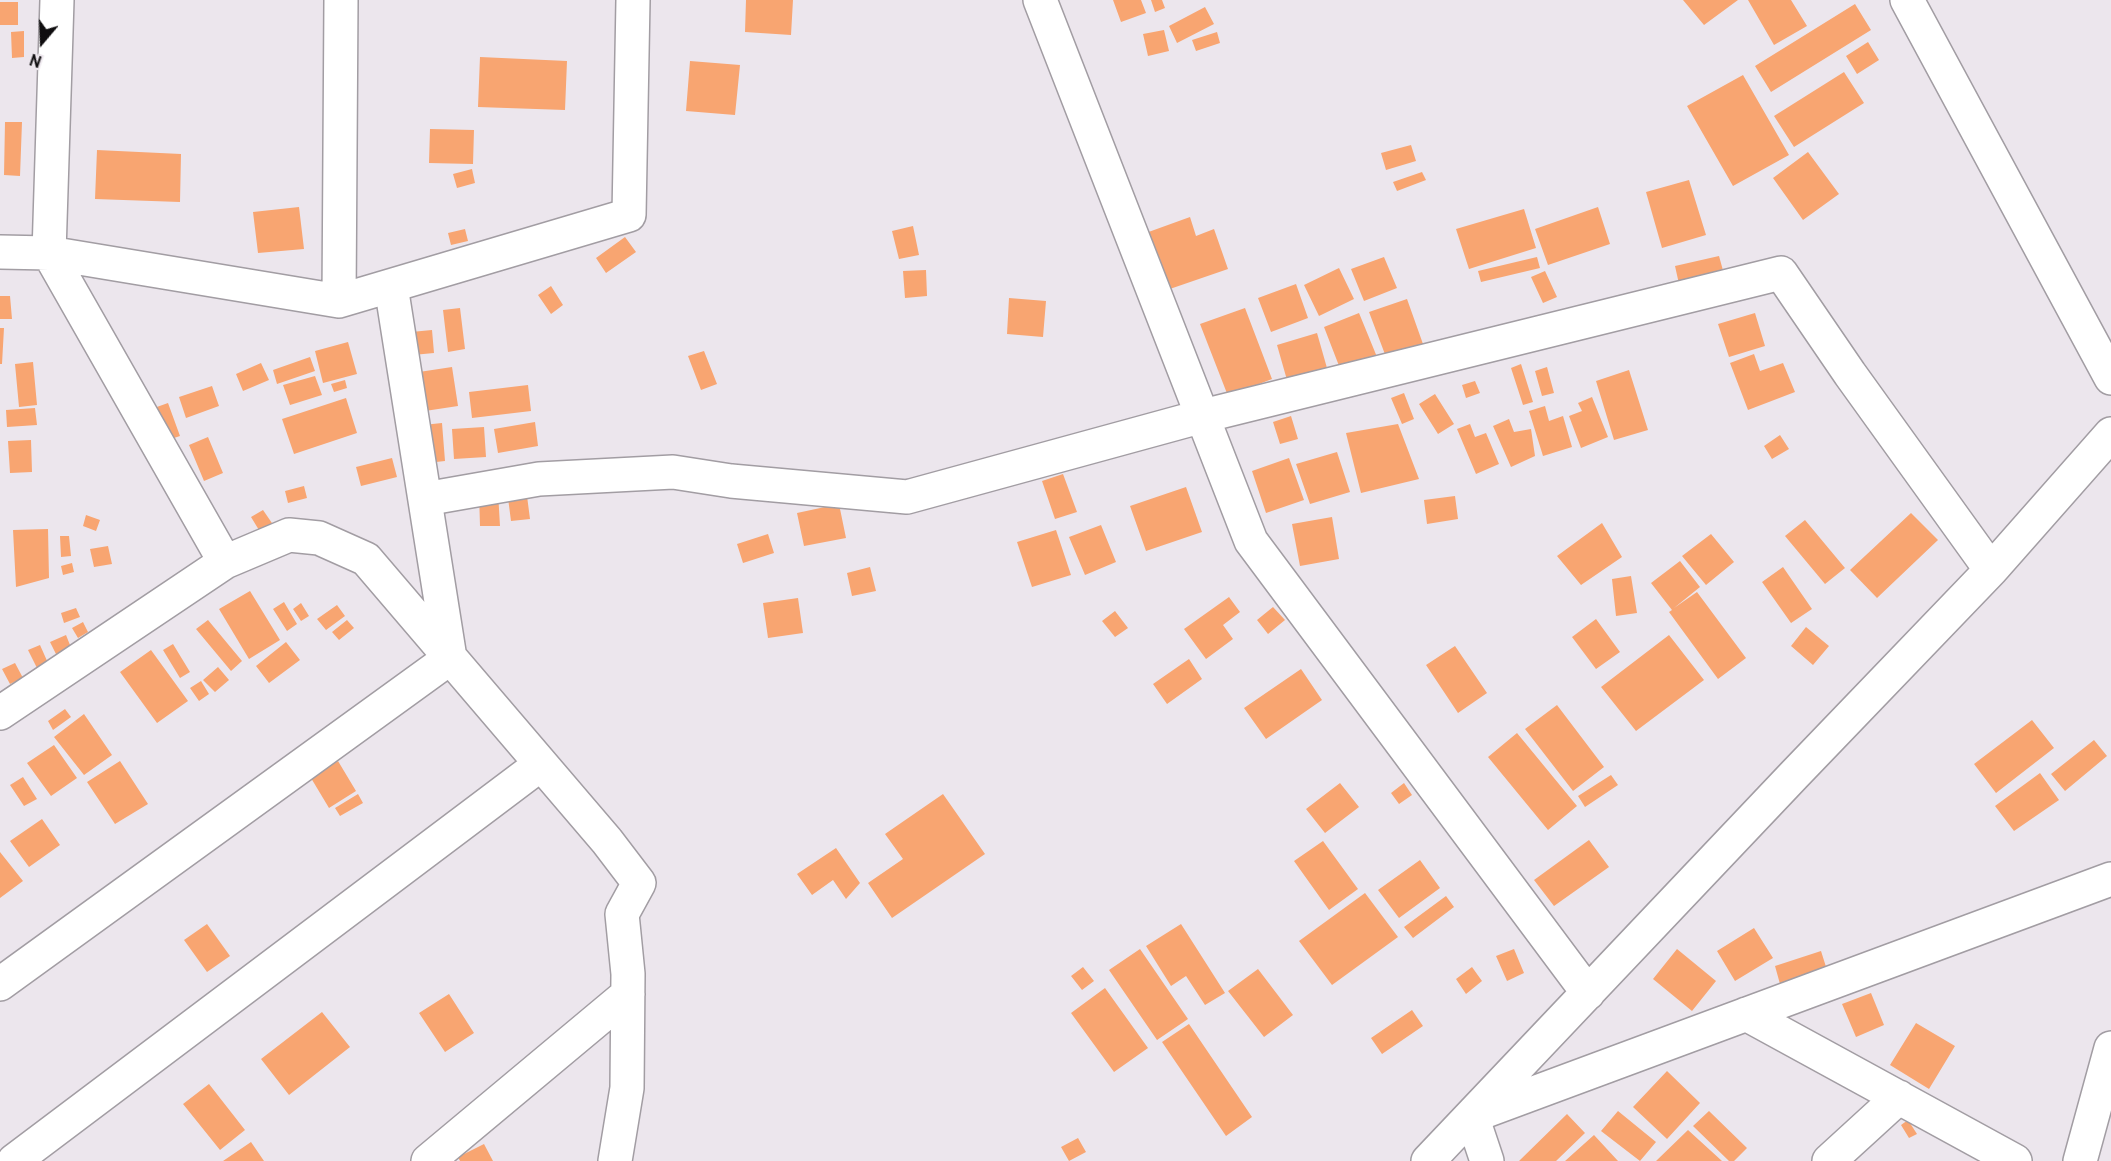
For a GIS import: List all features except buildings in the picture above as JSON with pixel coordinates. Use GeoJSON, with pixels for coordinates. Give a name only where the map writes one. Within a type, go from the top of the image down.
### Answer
{"type":"FeatureCollection","features":[{"type":"Feature","properties":{"kind":"street"},"geometry":{"type":"LineString","coordinates":[[57,0],[49,253],[225,562]]}},
{"type":"Feature","properties":{"kind":"street"},"geometry":{"type":"LineString","coordinates":[[339,301],[341,0]]}},
{"type":"Feature","properties":{"kind":"street"},"geometry":{"type":"LineString","coordinates":[[0,252],[49,253],[339,301],[629,215],[633,0]]}},
{"type":"Feature","properties":{"kind":"street"},"geometry":{"type":"LineString","coordinates":[[1040,0],[1251,541],[1588,993]]}},
{"type":"Feature","properties":{"kind":"street"},"geometry":{"type":"LineString","coordinates":[[1907,0],[2111,378]]}},
{"type":"Feature","properties":{"kind":"street"},"geometry":{"type":"LineString","coordinates":[[425,499],[539,478],[674,472],[731,481],[907,497],[1203,416],[1781,273],[1991,570]]}},
{"type":"Feature","properties":{"kind":"street"},"geometry":{"type":"LineString","coordinates":[[391,286],[450,658]]}},
{"type":"Feature","properties":{"kind":"street"},"geometry":{"type":"LineString","coordinates":[[1428,1161],[1991,570],[2111,434]]}},
{"type":"Feature","properties":{"kind":"street"},"geometry":{"type":"LineString","coordinates":[[0,713],[225,562],[289,535],[319,538],[366,559],[607,841],[639,883],[622,914],[628,974],[627,1088],[615,1161]]}},
{"type":"Feature","properties":{"kind":"street"},"geometry":{"type":"LineString","coordinates":[[0,984],[450,658]]}},
{"type":"Feature","properties":{"kind":"street"},"geometry":{"type":"LineString","coordinates":[[14,1161],[541,764]]}},
{"type":"Feature","properties":{"kind":"street"},"geometry":{"type":"LineString","coordinates":[[1472,1116],[2111,879]]}},
{"type":"Feature","properties":{"kind":"street"},"geometry":{"type":"LineString","coordinates":[[428,1161],[628,994]]}},
{"type":"Feature","properties":{"kind":"street"},"geometry":{"type":"LineString","coordinates":[[1746,1014],[2015,1161]]}},
{"type":"Feature","properties":{"kind":"street"},"geometry":{"type":"LineString","coordinates":[[2080,1161],[2111,1048]]}},
{"type":"Feature","properties":{"kind":"street"},"geometry":{"type":"LineString","coordinates":[[1828,1161],[1899,1097]]}},
{"type":"Feature","properties":{"kind":"street"},"geometry":{"type":"LineString","coordinates":[[1472,1116],[1487,1161]]}}]}
